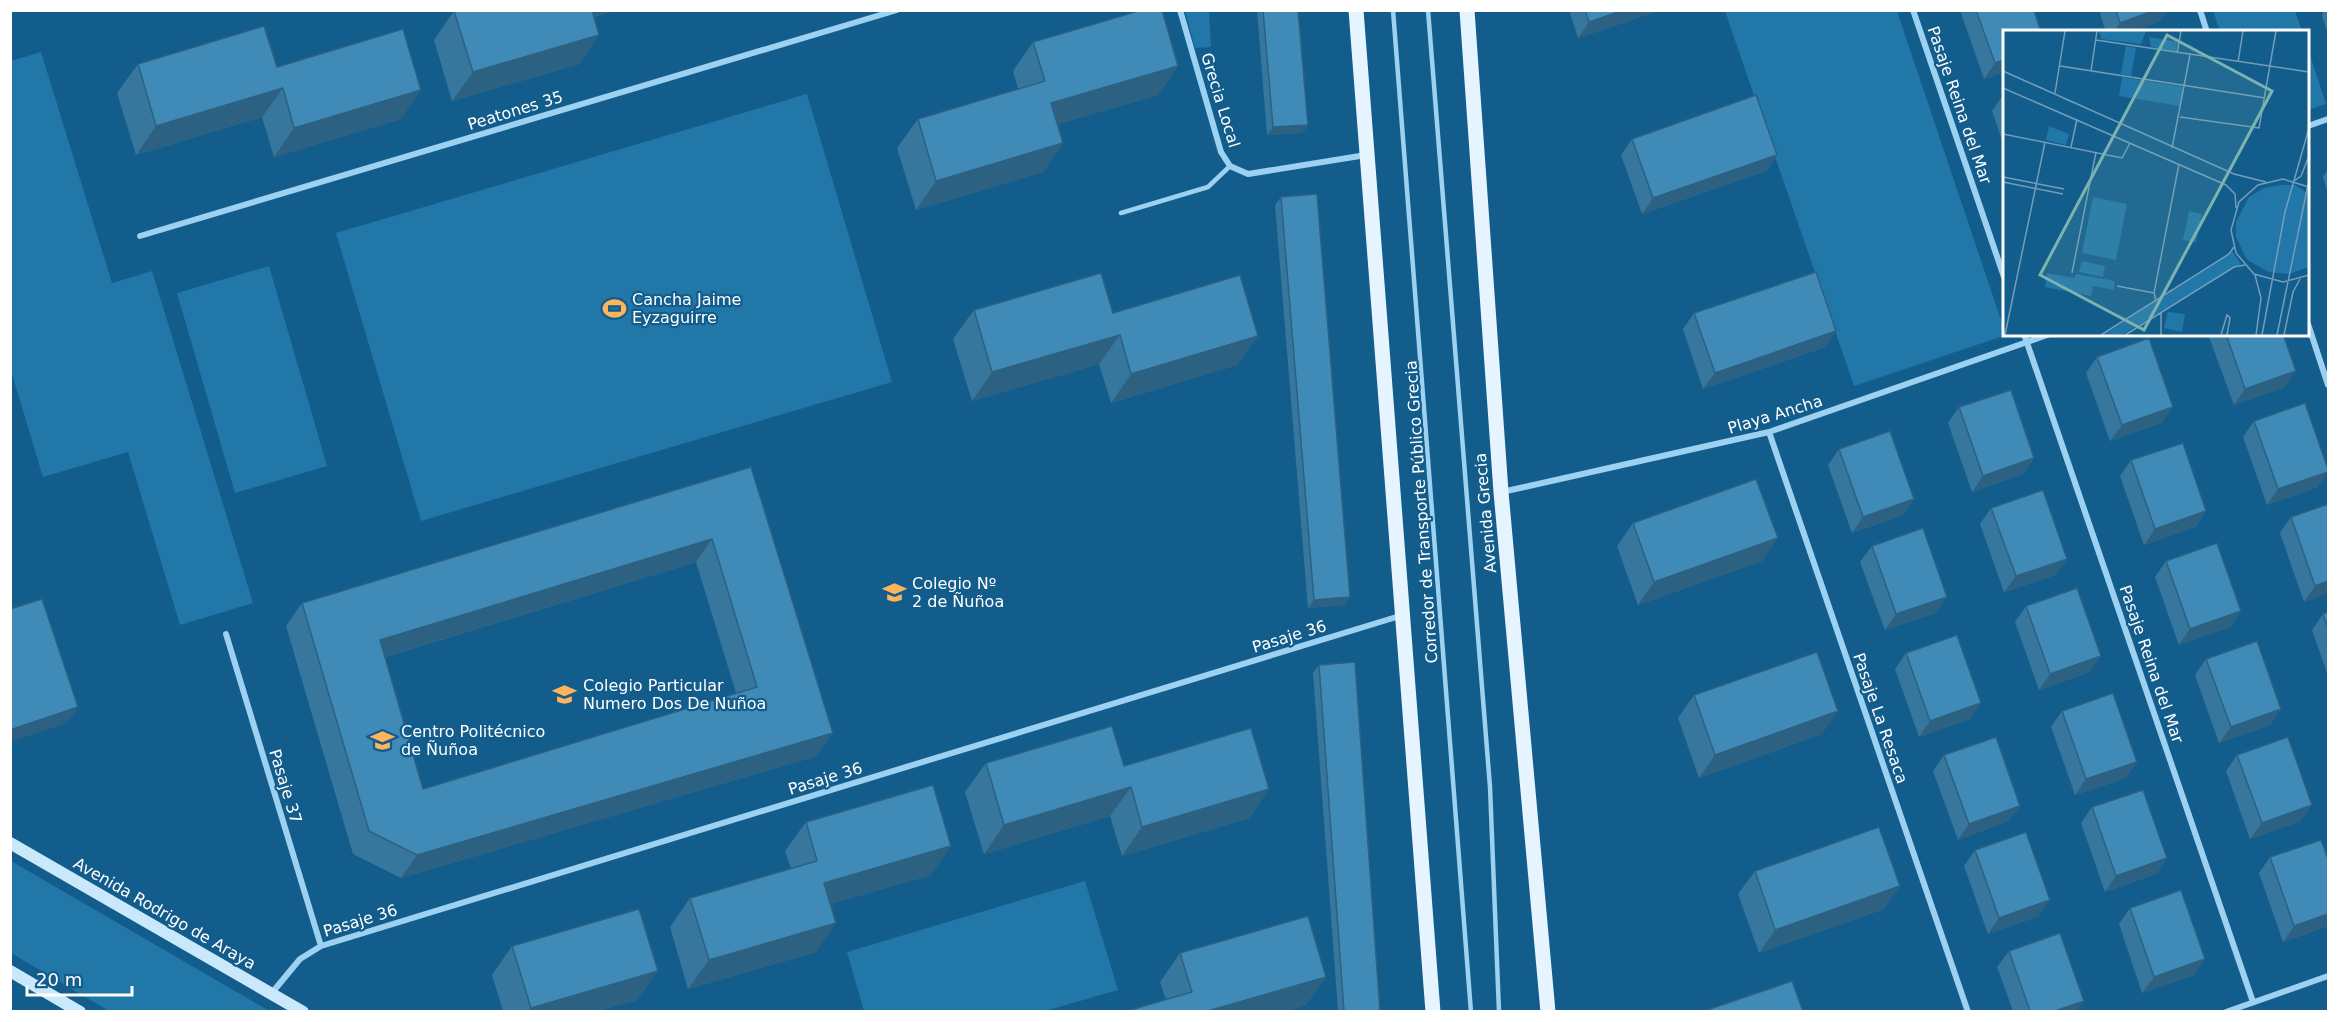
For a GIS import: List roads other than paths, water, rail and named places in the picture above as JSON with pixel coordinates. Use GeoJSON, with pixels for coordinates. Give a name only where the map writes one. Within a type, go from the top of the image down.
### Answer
{"type":"FeatureCollection","features":[{"type":"Feature","properties":{"kind":"main road"},"geometry":{"type":"LineString","coordinates":[[1356,10],[1433,1011]]}},
{"type":"Feature","properties":{"kind":"main road","name":"Avenida Grecia"},"geometry":{"type":"LineString","coordinates":[[1467,10],[1501,492],[1548,1011]]}},
{"type":"Feature","properties":{"kind":"main road","name":"Avenida Rodrigo de Araya"},"geometry":{"type":"LineString","coordinates":[[10,843],[303,1011]]}},
{"type":"Feature","properties":{"kind":"main road"},"geometry":{"type":"LineString","coordinates":[[10,971],[80,1011]]}},
{"type":"Feature","properties":{"kind":"street","name":"Peatones 35"},"geometry":{"type":"LineString","coordinates":[[140,236],[897,10]]}},
{"type":"Feature","properties":{"kind":"street","name":"Grecia Local"},"geometry":{"type":"LineString","coordinates":[[1180,10],[1221,152],[1230,166],[1248,174],[1366,155]]}},
{"type":"Feature","properties":{"kind":"street","name":"Pasaje Reina del Mar"},"geometry":{"type":"LineString","coordinates":[[1913,10],[2003,274]]}},
{"type":"Feature","properties":{"kind":"street"},"geometry":{"type":"LineString","coordinates":[[2199,10],[2206,30]]}},
{"type":"Feature","properties":{"kind":"street"},"geometry":{"type":"LineString","coordinates":[[2309,125],[2328,119]]}},
{"type":"Feature","properties":{"kind":"street"},"geometry":{"type":"LineString","coordinates":[[2309,330],[2328,385]]}},
{"type":"Feature","properties":{"kind":"street","name":"Pasaje Reina del Mar"},"geometry":{"type":"LineString","coordinates":[[2025,336],[2253,1002]]}},
{"type":"Feature","properties":{"kind":"street","name":"Playa Ancha"},"geometry":{"type":"LineString","coordinates":[[1501,492],[1769,432],[2044,336]]}},
{"type":"Feature","properties":{"kind":"street","name":"Pasaje La Resaca"},"geometry":{"type":"LineString","coordinates":[[1769,432],[1968,1011]]}},
{"type":"Feature","properties":{"kind":"street","name":"Pasaje 36"},"geometry":{"type":"LineString","coordinates":[[271,994],[300,959],[321,946],[1404,615]]}},
{"type":"Feature","properties":{"kind":"street","name":"Pasaje 37"},"geometry":{"type":"LineString","coordinates":[[226,634],[321,946]]}},
{"type":"Feature","properties":{"kind":"street"},"geometry":{"type":"LineString","coordinates":[[2226,1011],[2328,976]]}},
{"type":"Feature","properties":{"kind":"lane","name":"Corredor de Transporte Público Grecia"},"geometry":{"type":"LineString","coordinates":[[1393,10],[1471,1011]]}},
{"type":"Feature","properties":{"kind":"lane"},"geometry":{"type":"LineString","coordinates":[[1428,10],[1490,787],[1498,1011]]}},
{"type":"Feature","properties":{"kind":"lane"},"geometry":{"type":"LineString","coordinates":[[1121,213],[1208,187],[1230,166]]}},
{"type":"Feature","properties":{"kind":"place","name":"Cancha Jaime Eyzaguirre"},"geometry":{"type":"Point","coordinates":[614,308]}},
{"type":"Feature","properties":{"kind":"place","name":"Colegio Nº 2 de Ñuñoa"},"geometry":{"type":"Point","coordinates":[894,592]}},
{"type":"Feature","properties":{"kind":"place","name":"Colegio Particular Numero Dos De Nuñoa"},"geometry":{"type":"Point","coordinates":[565,694]}},
{"type":"Feature","properties":{"kind":"place","name":"Centro Politécnico de Ñuñoa"},"geometry":{"type":"Point","coordinates":[383,740]}}]}
